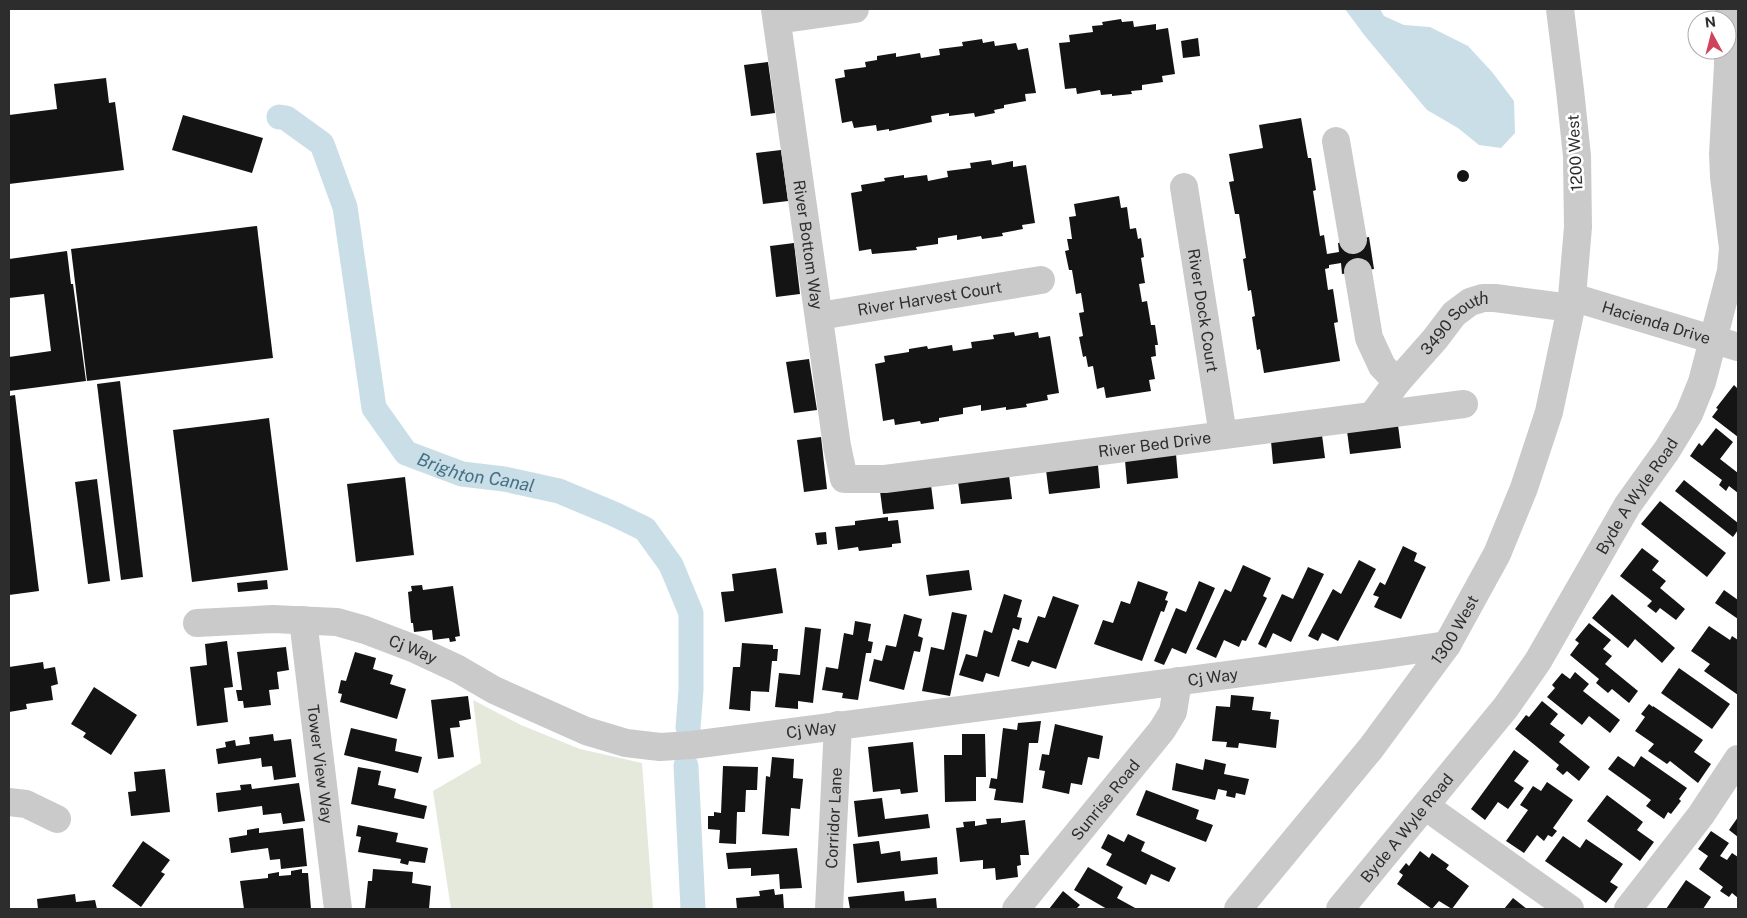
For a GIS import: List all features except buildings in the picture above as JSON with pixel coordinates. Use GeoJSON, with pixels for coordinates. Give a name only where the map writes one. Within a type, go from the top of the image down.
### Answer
{"type":"FeatureCollection","features":[{"type":"Feature","properties":{"kind":"street"},"geometry":{"type":"LineString","coordinates":[[776,14],[855,9]]}},
{"type":"Feature","properties":{"kind":"street","name":"1200 West"},"geometry":{"type":"LineString","coordinates":[[1560,9],[1577,156],[1578,227],[1572,302]]}},
{"type":"Feature","properties":{"kind":"street","name":"Byde A Wyle Road"},"geometry":{"type":"LineString","coordinates":[[1340,909],[1506,707],[1538,661],[1609,541],[1627,506],[1667,450],[1689,414],[1702,382],[1726,343],[1733,248],[1723,154],[1729,9]]}},
{"type":"Feature","properties":{"kind":"street","name":"River Bottom Way"},"geometry":{"type":"LineString","coordinates":[[776,14],[837,446],[844,479]]}},
{"type":"Feature","properties":{"kind":"street"},"geometry":{"type":"LineString","coordinates":[[1336,141],[1353,240]]}},
{"type":"Feature","properties":{"kind":"street","name":"River Dock Court"},"geometry":{"type":"LineString","coordinates":[[1184,187],[1223,435]]}},
{"type":"Feature","properties":{"kind":"street"},"geometry":{"type":"LineString","coordinates":[[1358,272],[1369,338],[1382,366],[1397,382]]}},
{"type":"Feature","properties":{"kind":"street","name":"River Harvest Court"},"geometry":{"type":"LineString","coordinates":[[819,316],[1041,280]]}},
{"type":"Feature","properties":{"kind":"street","name":"3490 South"},"geometry":{"type":"LineString","coordinates":[[1372,416],[1397,382],[1454,314],[1470,302],[1483,298],[1495,298],[1572,302]]}},
{"type":"Feature","properties":{"kind":"street","name":"Hacienda Drive"},"geometry":{"type":"LineString","coordinates":[[1572,302],[1726,343]]}},
{"type":"Feature","properties":{"kind":"street","name":"1300 West"},"geometry":{"type":"LineString","coordinates":[[1238,909],[1371,748],[1447,645],[1497,554],[1524,488],[1549,412],[1572,302]]}},
{"type":"Feature","properties":{"kind":"street","name":"River Bed Drive"},"geometry":{"type":"LineString","coordinates":[[844,479],[885,479],[1464,404]]}},
{"type":"Feature","properties":{"kind":"street","name":"Cj Way"},"geometry":{"type":"LineString","coordinates":[[197,624],[273,619],[337,622],[365,630],[415,649],[458,669],[494,690],[586,731],[626,743],[660,747],[692,745],[1447,645]]}},
{"type":"Feature","properties":{"kind":"street","name":"Tower View Way"},"geometry":{"type":"LineString","coordinates":[[304,620],[338,909]]}},
{"type":"Feature","properties":{"kind":"street","name":"Sunrise Road"},"geometry":{"type":"LineString","coordinates":[[1016,909],[1162,730],[1173,712],[1178,681]]}},
{"type":"Feature","properties":{"kind":"street","name":"Corridor Lane"},"geometry":{"type":"LineString","coordinates":[[829,909],[838,726]]}},
{"type":"Feature","properties":{"kind":"street"},"geometry":{"type":"LineString","coordinates":[[1628,909],[1701,815],[1738,759]]}},
{"type":"Feature","properties":{"kind":"street"},"geometry":{"type":"LineString","coordinates":[[9,802],[26,804],[57,818]]}},
{"type":"Feature","properties":{"kind":"street"},"geometry":{"type":"LineString","coordinates":[[1425,806],[1570,909]]}},
{"type":"Feature","properties":{"kind":"shaded area"},"geometry":{"type":"Polygon","coordinates":[[[473,700],[521,725],[580,749],[642,763],[653,909],[451,909],[433,791],[481,763],[473,700]]]}},
{"type":"Feature","properties":{"kind":"water"},"geometry":{"type":"Polygon","coordinates":[[[1345,9],[1380,9],[1384,16],[1404,25],[1430,27],[1468,46],[1492,72],[1514,101],[1515,133],[1501,148],[1479,145],[1458,128],[1427,110],[1345,9]]]}},
{"type":"Feature","properties":{"kind":"waterway","name":"Brighton Canal"},"geometry":{"type":"LineString","coordinates":[[279,117],[286,118],[322,144],[345,207],[374,408],[406,453],[462,474],[504,479],[559,491],[645,529],[671,565],[691,613],[691,690],[688,728]]}},
{"type":"Feature","properties":{"kind":"waterway","name":"Brighton Canal"},"geometry":{"type":"LineString","coordinates":[[686,766],[693,909]]}}]}
